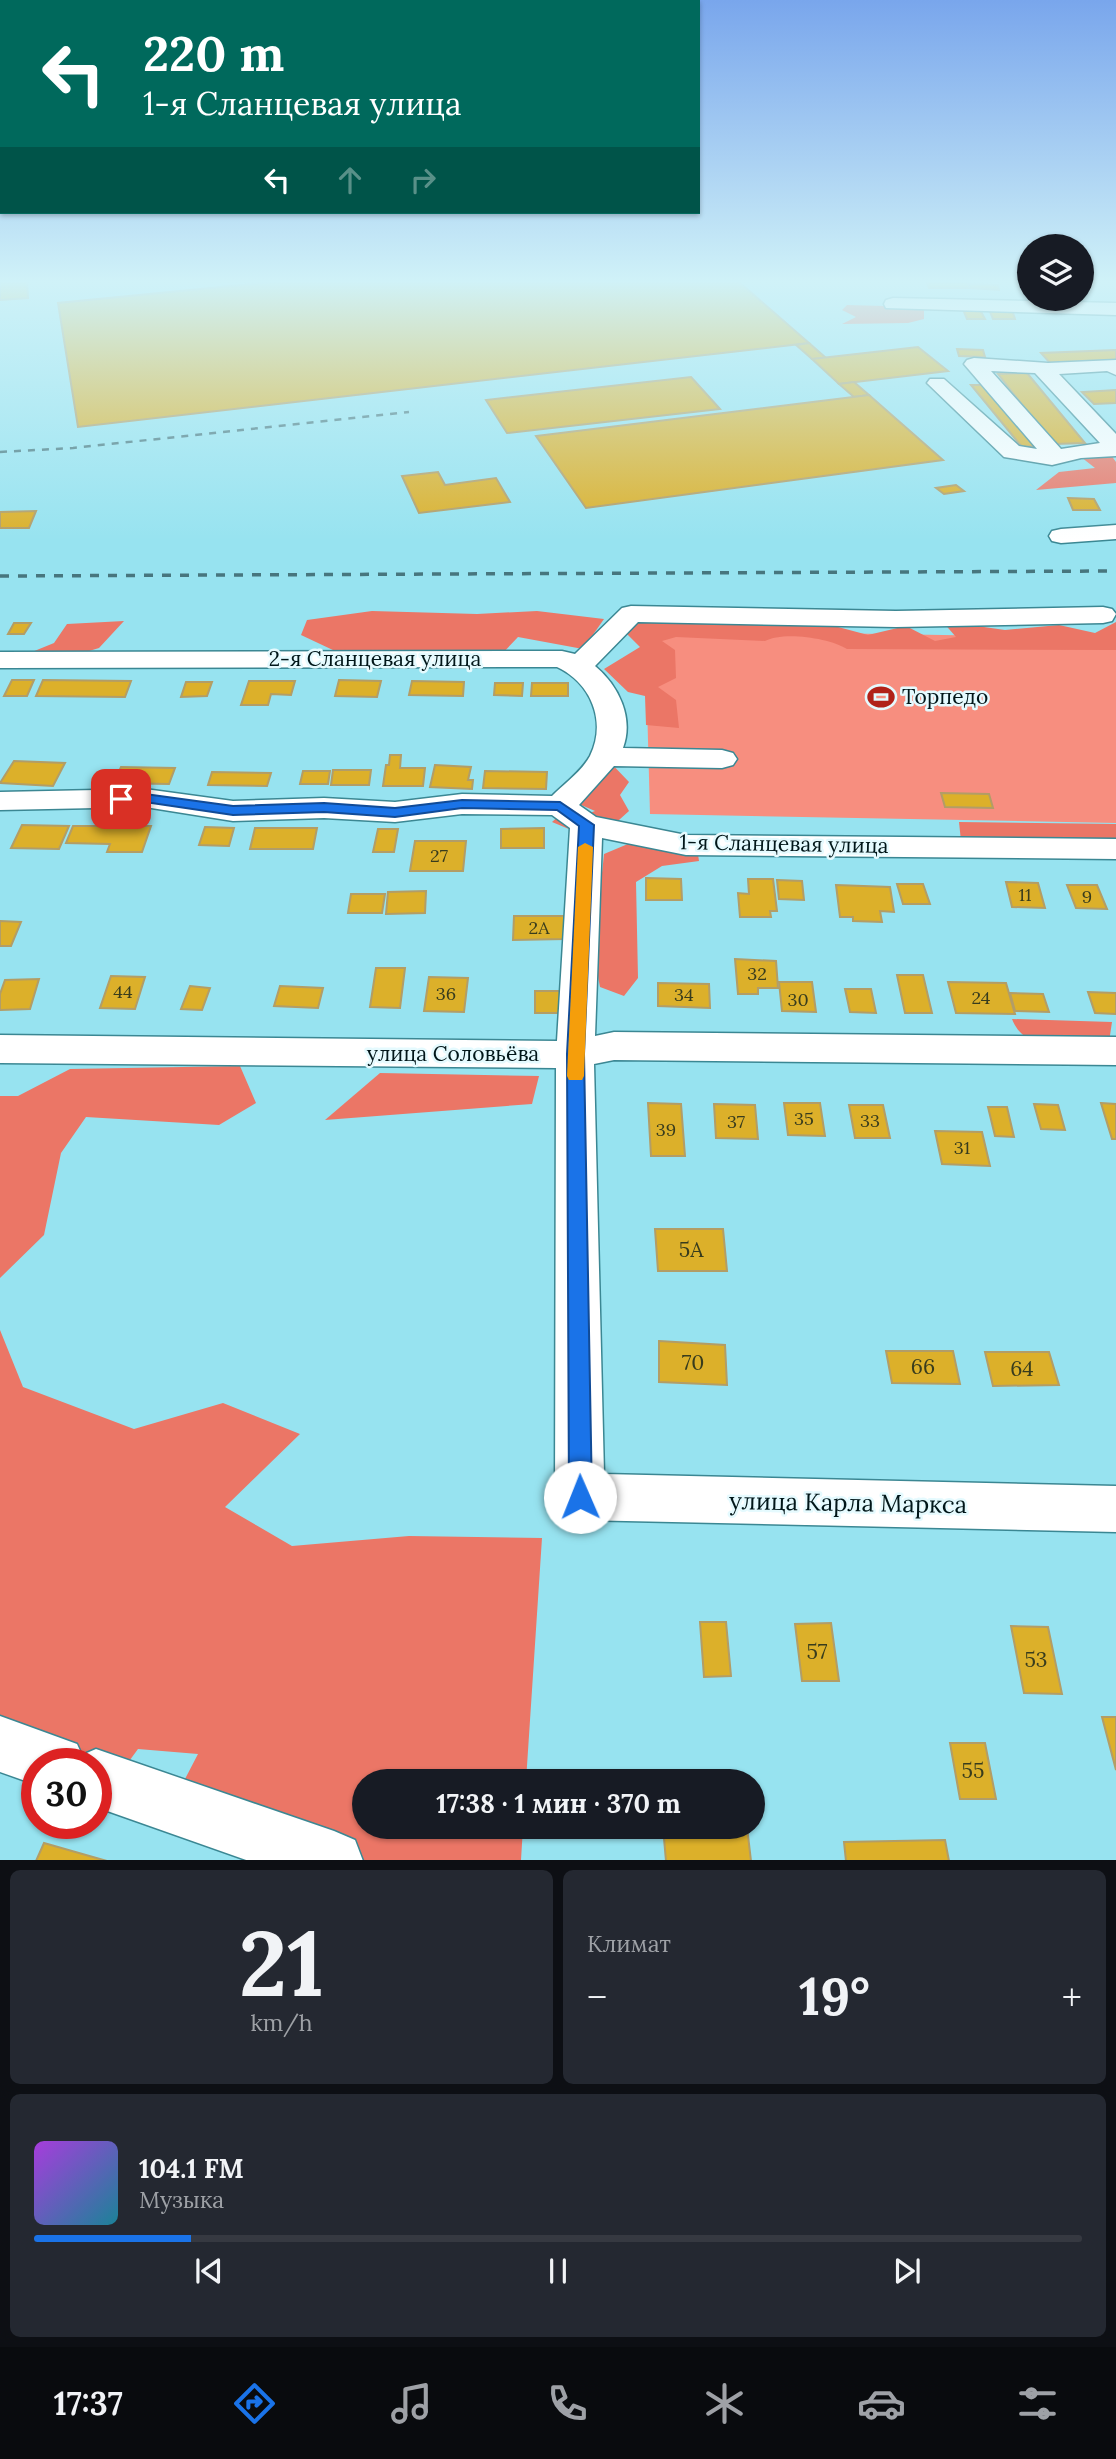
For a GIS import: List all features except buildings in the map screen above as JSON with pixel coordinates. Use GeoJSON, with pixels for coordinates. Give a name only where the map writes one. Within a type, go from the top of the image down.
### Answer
{"type":"FeatureCollection","features":[{"type":"Feature","properties":{"kind":"street"},"geometry":{"type":"LineString","coordinates":[[977,368],[1056,457]]}},
{"type":"Feature","properties":{"kind":"street"},"geometry":{"type":"LineString","coordinates":[[1026,368],[1071,368]]}},
{"type":"Feature","properties":{"kind":"street"},"geometry":{"type":"LineString","coordinates":[[1043,369],[1116,448]]}},
{"type":"Feature","properties":{"kind":"street"},"geometry":{"type":"LineString","coordinates":[[937,383],[1012,452],[1056,457],[1081,451],[1116,448]]}},
{"type":"Feature","properties":{"kind":"street"},"geometry":{"type":"LineString","coordinates":[[1083,412],[1116,411]]}},
{"type":"Feature","properties":{"kind":"street"},"geometry":{"type":"LineString","coordinates":[[1061,536],[1116,532]]}},
{"type":"Feature","properties":{"kind":"street"},"geometry":{"type":"LineString","coordinates":[[575,1054],[573,815],[605,757],[614,724],[602,689],[580,665],[631,614],[896,619],[1102,615]]}},
{"type":"Feature","properties":{"kind":"street","name":"2-я Сланцевая улица"},"geometry":{"type":"LineString","coordinates":[[0,660],[562,659],[580,665]]}},
{"type":"Feature","properties":{"kind":"street"},"geometry":{"type":"LineString","coordinates":[[605,757],[722,758]]}},
{"type":"Feature","properties":{"kind":"street","name":"1-я Сланцевая улица"},"geometry":{"type":"LineString","coordinates":[[0,801],[145,798],[233,811],[324,808],[395,812],[462,804],[573,815],[686,845],[1116,849]]}},
{"type":"Feature","properties":{"kind":"street","name":"улица Соловьёва"},"geometry":{"type":"LineString","coordinates":[[0,1049],[515,1056],[575,1054],[614,1046],[1116,1051]]}},
{"type":"Feature","properties":{"kind":"street","name":"улица Карла Маркса"},"geometry":{"type":"LineString","coordinates":[[575,1054],[580,1497],[1116,1509]]}},
{"type":"Feature","properties":{"kind":"street"},"geometry":{"type":"LineString","coordinates":[[0,1744],[21,1751]]}},
{"type":"Feature","properties":{"kind":"street"},"geometry":{"type":"LineString","coordinates":[[112,1784],[334,1860]]}},
{"type":"Feature","properties":{"kind":"shaded area"},"geometry":{"type":"Polygon","coordinates":[[[1111,455],[1116,462],[1116,483],[1036,490],[1059,472],[1095,468],[1081,457],[1111,455]]]}},
{"type":"Feature","properties":{"kind":"shaded area"},"geometry":{"type":"Polygon","coordinates":[[[372,611],[477,614],[537,611],[604,619],[583,649],[518,637],[501,655],[335,651],[301,635],[307,620],[372,611]]]}},
{"type":"Feature","properties":{"kind":"shaded area"},"geometry":{"type":"Polygon","coordinates":[[[638,620],[812,620],[868,635],[906,626],[935,641],[956,637],[942,621],[1005,630],[1059,625],[1095,633],[1116,622],[1116,650],[847,649],[830,642],[794,636],[765,641],[676,637],[662,641],[675,650],[676,678],[658,687],[676,700],[679,728],[646,725],[645,696],[628,692],[604,669],[640,647],[625,632],[638,620]]]}},
{"type":"Feature","properties":{"kind":"shaded area"},"geometry":{"type":"Polygon","coordinates":[[[124,621],[99,648],[33,668],[0,665],[54,643],[67,624],[124,621]]]}},
{"type":"Feature","properties":{"kind":"shaded area","name":"Торпедо"},"geometry":{"type":"Polygon","coordinates":[[[645,630],[1116,638],[1116,823],[650,814],[645,630]]]}},
{"type":"Feature","properties":{"kind":"shaded area"},"geometry":{"type":"Polygon","coordinates":[[[605,757],[629,782],[620,795],[629,811],[600,837],[581,834],[552,822],[561,814],[582,816],[595,811],[572,801],[605,757]]]}},
{"type":"Feature","properties":{"kind":"shaded area"},"geometry":{"type":"Polygon","coordinates":[[[959,822],[1116,824],[1116,846],[961,841],[959,822]]]}},
{"type":"Feature","properties":{"kind":"shaded area"},"geometry":{"type":"Polygon","coordinates":[[[635,841],[658,849],[697,848],[699,861],[662,866],[636,882],[638,978],[624,996],[600,987],[596,955],[597,921],[604,854],[635,841]]]}},
{"type":"Feature","properties":{"kind":"shaded area"},"geometry":{"type":"Polygon","coordinates":[[[1012,1019],[1112,1022],[1109,1042],[1054,1045],[1029,1038],[1019,1031],[1012,1019]]]}},
{"type":"Feature","properties":{"kind":"shaded area"},"geometry":{"type":"Polygon","coordinates":[[[240,1066],[256,1103],[219,1125],[86,1117],[61,1153],[44,1235],[0,1278],[0,1096],[18,1096],[70,1069],[240,1066]]]}},
{"type":"Feature","properties":{"kind":"shaded area"},"geometry":{"type":"Polygon","coordinates":[[[380,1073],[539,1076],[532,1104],[325,1120],[380,1073]]]}},
{"type":"Feature","properties":{"kind":"shaded area"},"geometry":{"type":"Polygon","coordinates":[[[0,1330],[23,1387],[134,1429],[223,1403],[300,1434],[225,1507],[292,1546],[409,1536],[542,1538],[527,1769],[352,1769],[352,1839],[522,1839],[521,1860],[346,1860],[172,1804],[198,1754],[138,1749],[112,1784],[112,1748],[21,1748],[21,1778],[0,1772],[0,1330]]]}},
{"type":"Feature","properties":{"kind":"railway"},"geometry":{"type":"LineString","coordinates":[[0,452],[73,448],[409,412]]}},
{"type":"Feature","properties":{"kind":"railway"},"geometry":{"type":"LineString","coordinates":[[0,576],[1116,571]]}},
{"type":"Feature","properties":{"kind":"slow traffic"},"geometry":{"type":"LineString","coordinates":[[575,1076],[585,847]]}},
{"type":"Feature","properties":{"kind":"place","name":"Торпедо"},"geometry":{"type":"Point","coordinates":[881,697]}},
{"type":"Feature","properties":{"kind":"route"},"geometry":{"type":"LineString","coordinates":[[121,799],[145,798],[233,811],[324,808],[395,812],[462,804],[560,806],[586,825],[575,1054],[580,1497]]}}]}
